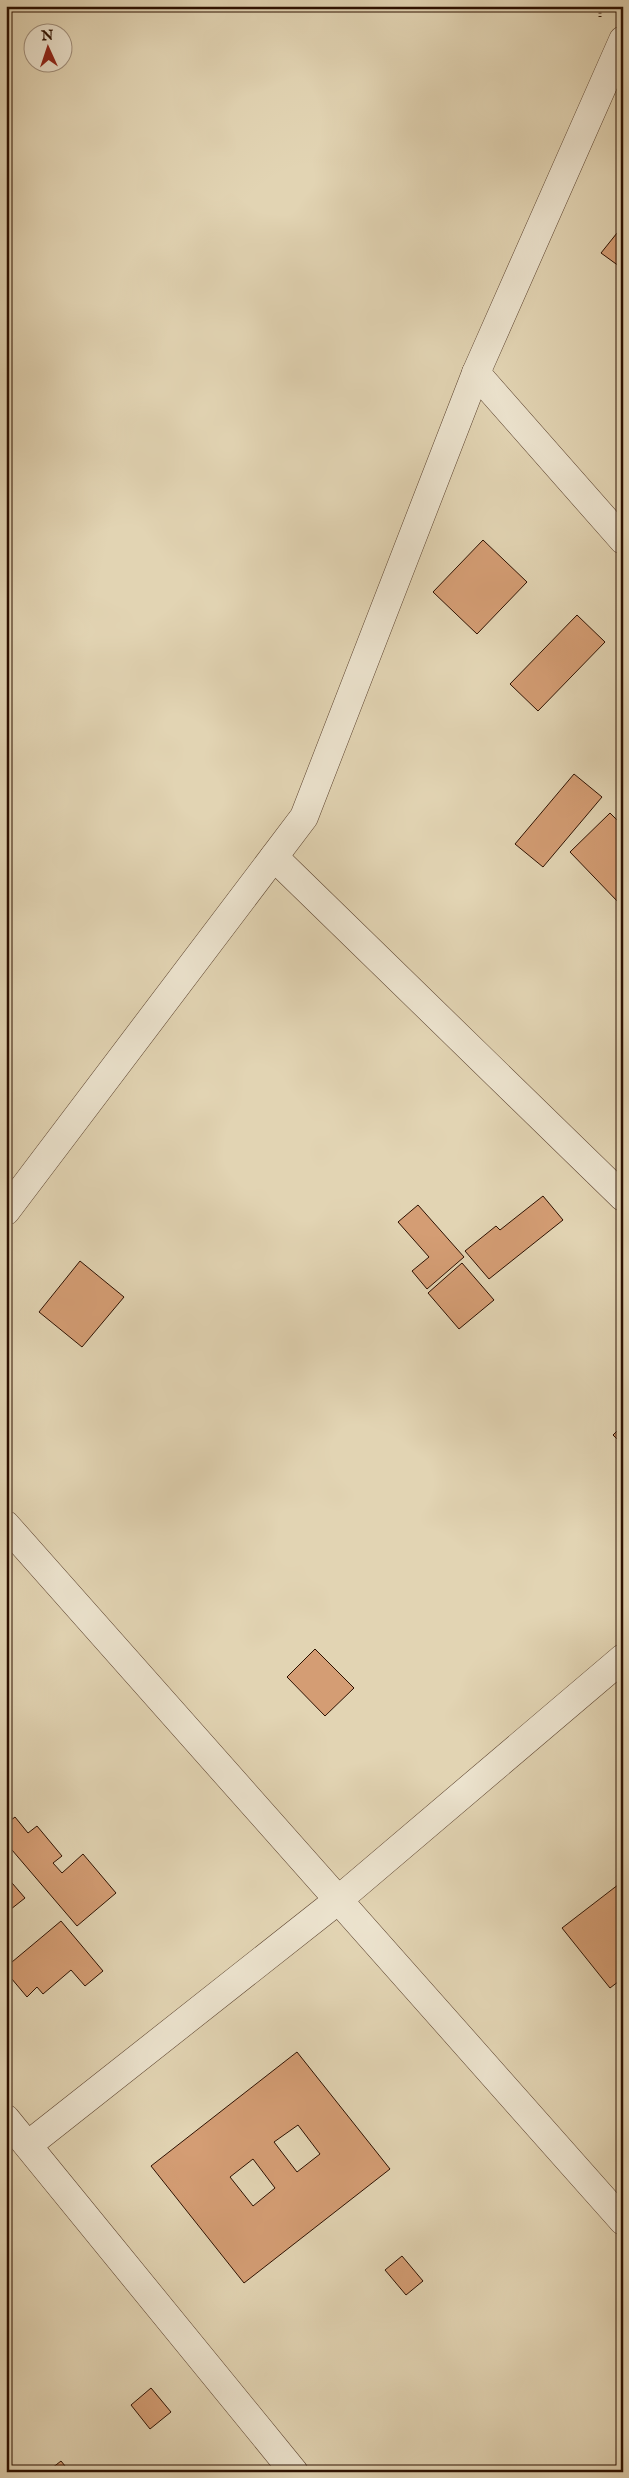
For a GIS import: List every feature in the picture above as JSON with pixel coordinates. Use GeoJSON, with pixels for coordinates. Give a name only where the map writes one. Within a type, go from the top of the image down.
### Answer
{"type":"FeatureCollection","features":[{"type":"Feature","properties":{"kind":"street"},"geometry":{"type":"LineString","coordinates":[[6,1211],[304,817],[476,373],[623,40]]}},
{"type":"Feature","properties":{"kind":"street"},"geometry":{"type":"LineString","coordinates":[[476,373],[623,540]]}},
{"type":"Feature","properties":{"kind":"street"},"geometry":{"type":"LineString","coordinates":[[274,857],[623,1197]]}},
{"type":"Feature","properties":{"kind":"street"},"geometry":{"type":"LineString","coordinates":[[6,1525],[623,2222]]}},
{"type":"Feature","properties":{"kind":"street"},"geometry":{"type":"LineString","coordinates":[[28,2145],[337,1901],[623,1658]]}},
{"type":"Feature","properties":{"kind":"street"},"geometry":{"type":"LineString","coordinates":[[6,2119],[294,2472]]}},
{"type":"Feature","properties":{"kind":"building"},"geometry":{"type":"Polygon","coordinates":[[[617,233],[623,237],[623,269],[601,253],[617,233]]]}},
{"type":"Feature","properties":{"kind":"building"},"geometry":{"type":"Polygon","coordinates":[[[483,540],[527,582],[477,634],[433,592],[483,540]]]}},
{"type":"Feature","properties":{"kind":"building"},"geometry":{"type":"Polygon","coordinates":[[[577,615],[605,642],[538,711],[510,684],[577,615]]]}},
{"type":"Feature","properties":{"kind":"building"},"geometry":{"type":"Polygon","coordinates":[[[574,774],[602,797],[543,867],[515,844],[574,774]]]}},
{"type":"Feature","properties":{"kind":"building"},"geometry":{"type":"Polygon","coordinates":[[[610,813],[623,826],[623,899],[619,903],[570,852],[610,813]]]}},
{"type":"Feature","properties":{"kind":"building"},"geometry":{"type":"Polygon","coordinates":[[[543,1196],[563,1220],[489,1279],[465,1251],[496,1226],[500,1230],[543,1196]]]}},
{"type":"Feature","properties":{"kind":"building"},"geometry":{"type":"Polygon","coordinates":[[[418,1205],[464,1257],[427,1289],[412,1271],[429,1257],[398,1222],[418,1205]]]}},
{"type":"Feature","properties":{"kind":"building"},"geometry":{"type":"Polygon","coordinates":[[[80,1261],[124,1297],[82,1347],[39,1312],[80,1261]]]}},
{"type":"Feature","properties":{"kind":"building"},"geometry":{"type":"Polygon","coordinates":[[[462,1263],[494,1300],[459,1329],[428,1293],[462,1263]]]}},
{"type":"Feature","properties":{"kind":"building"},"geometry":{"type":"Polygon","coordinates":[[[623,1425],[623,1445],[613,1435],[623,1425]]]}},
{"type":"Feature","properties":{"kind":"building"},"geometry":{"type":"Polygon","coordinates":[[[315,1649],[354,1688],[325,1716],[287,1677],[315,1649]]]}},
{"type":"Feature","properties":{"kind":"building"},"geometry":{"type":"Polygon","coordinates":[[[15,1817],[28,1833],[37,1826],[62,1856],[53,1863],[62,1873],[83,1854],[116,1893],[77,1926],[6,1843],[6,1824],[15,1817]]]}},
{"type":"Feature","properties":{"kind":"building"},"geometry":{"type":"Polygon","coordinates":[[[6,1876],[25,1898],[6,1913],[6,1876]]]}},
{"type":"Feature","properties":{"kind":"building"},"geometry":{"type":"Polygon","coordinates":[[[623,1881],[623,1978],[610,1988],[562,1928],[623,1881]]]}},
{"type":"Feature","properties":{"kind":"building"},"geometry":{"type":"Polygon","coordinates":[[[61,1921],[103,1971],[85,1986],[71,1970],[43,1994],[37,1987],[27,1997],[6,1972],[6,1967],[61,1921]]]}},
{"type":"Feature","properties":{"kind":"building"},"geometry":{"type":"Polygon","coordinates":[[[297,2052],[390,2169],[244,2283],[151,2166],[297,2052]],[[298,2125],[274,2142],[297,2172],[320,2154],[298,2125]],[[253,2159],[230,2177],[253,2206],[275,2188],[253,2159]]]}},
{"type":"Feature","properties":{"kind":"building"},"geometry":{"type":"Polygon","coordinates":[[[402,2256],[423,2281],[406,2295],[385,2270],[402,2256]]]}},
{"type":"Feature","properties":{"kind":"building"},"geometry":{"type":"Polygon","coordinates":[[[151,2388],[171,2412],[150,2429],[131,2405],[151,2388]]]}},
{"type":"Feature","properties":{"kind":"building"},"geometry":{"type":"Polygon","coordinates":[[[61,2461],[70,2472],[47,2472],[61,2461]]]}}]}
